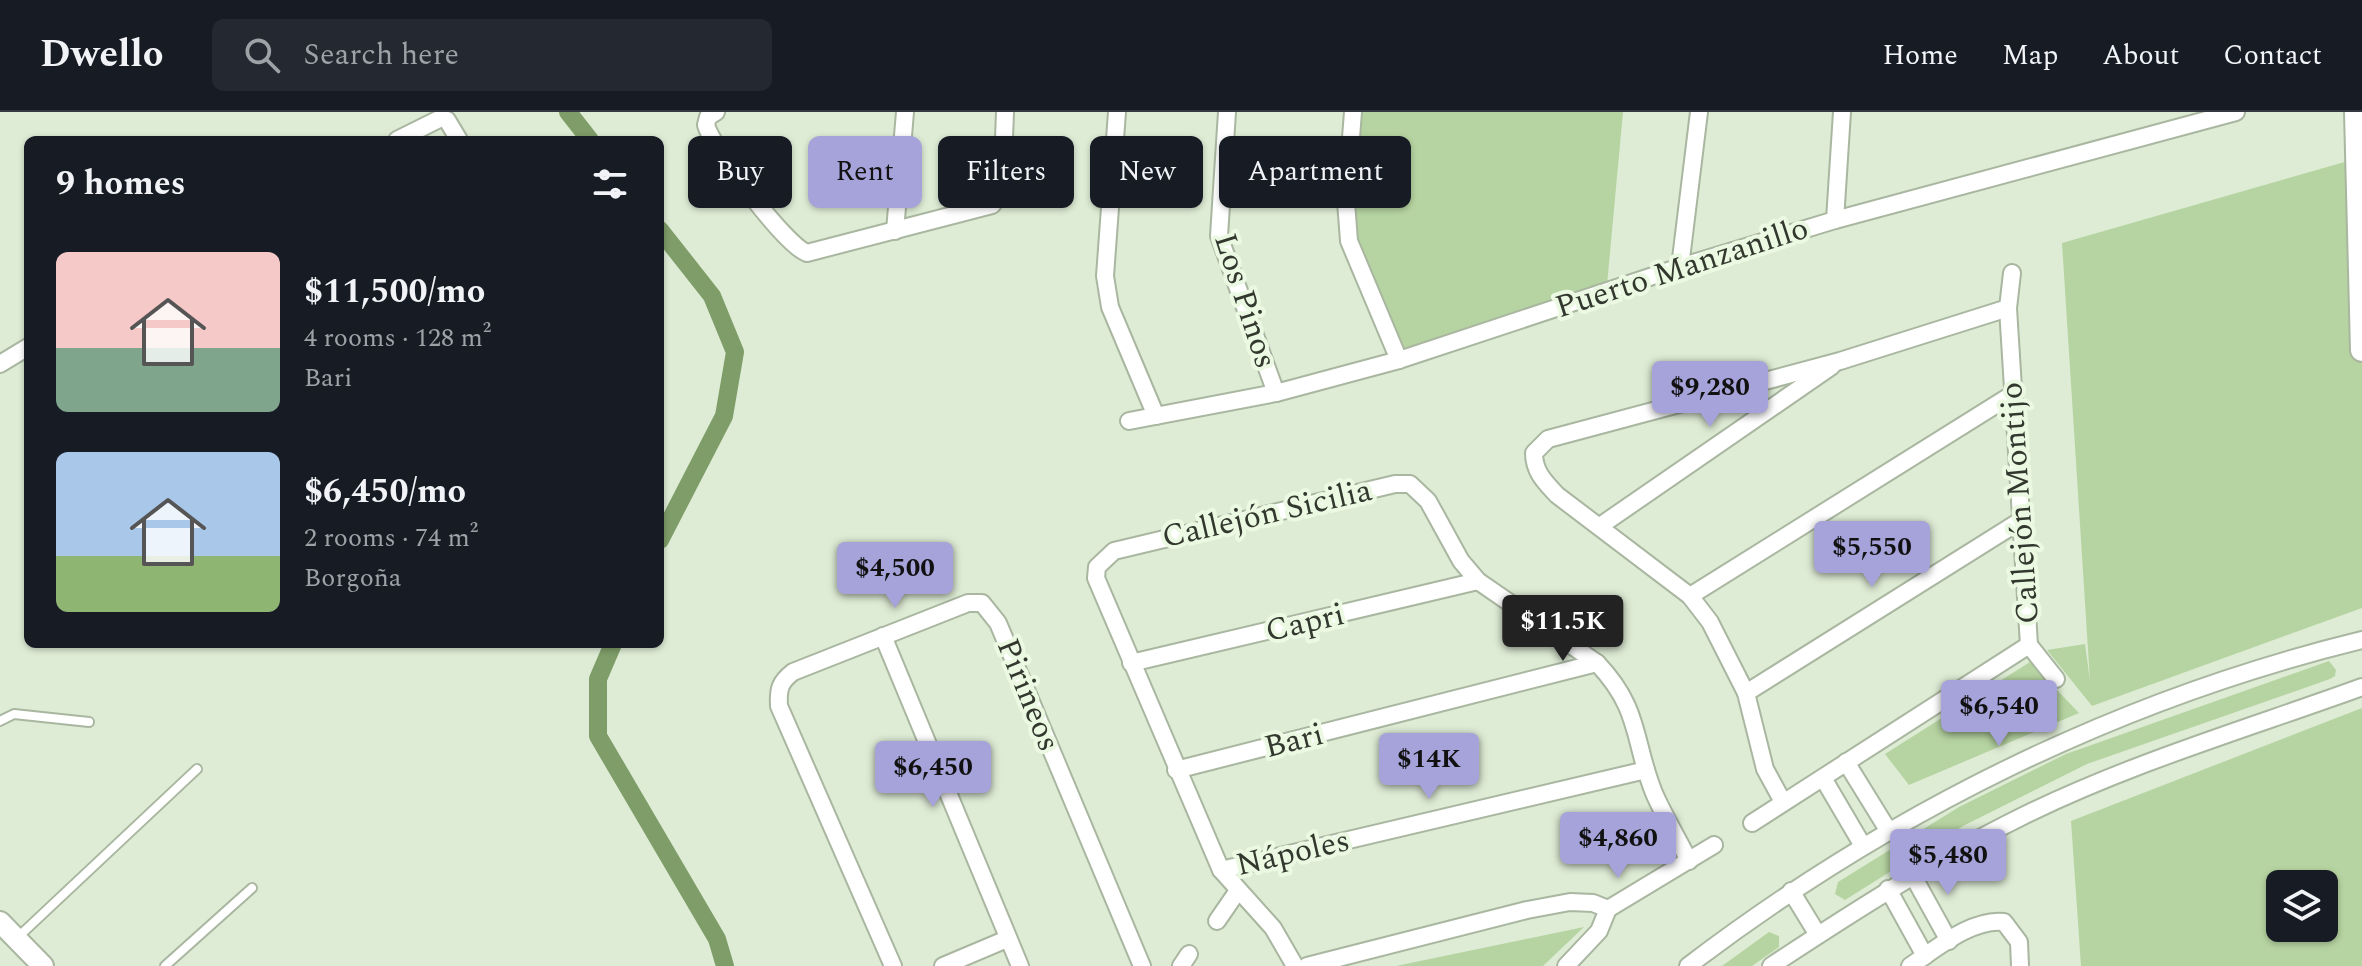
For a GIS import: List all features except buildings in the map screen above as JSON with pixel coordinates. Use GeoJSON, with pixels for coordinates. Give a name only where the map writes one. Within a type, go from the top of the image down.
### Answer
{"type":"FeatureCollection","features":[{"type":"Feature","properties":{"kind":"main road"},"geometry":{"type":"LineString","coordinates":[[2356,112],[2362,350]]}},
{"type":"Feature","properties":{"kind":"street"},"geometry":{"type":"LineString","coordinates":[[716,112],[708,117],[706,125],[709,136],[799,250],[821,251],[981,210],[999,199],[1005,112]]}},
{"type":"Feature","properties":{"kind":"street"},"geometry":{"type":"LineString","coordinates":[[895,231],[905,112]]}},
{"type":"Feature","properties":{"kind":"street"},"geometry":{"type":"LineString","coordinates":[[1117,112],[1105,276],[1110,307],[1156,416]]}},
{"type":"Feature","properties":{"kind":"street","name":"Los Pinos"},"geometry":{"type":"LineString","coordinates":[[1227,112],[1219,236],[1276,393]]}},
{"type":"Feature","properties":{"kind":"street"},"geometry":{"type":"LineString","coordinates":[[1353,112],[1346,202],[1349,241],[1399,360]]}},
{"type":"Feature","properties":{"kind":"street"},"geometry":{"type":"LineString","coordinates":[[1680,267],[1699,112]]}},
{"type":"Feature","properties":{"kind":"street"},"geometry":{"type":"LineString","coordinates":[[1835,220],[1842,112]]}},
{"type":"Feature","properties":{"kind":"street","name":"Puerto Manzanillo"},"geometry":{"type":"LineString","coordinates":[[1129,421],[1276,393],[1399,360],[1680,267],[1835,220],[2236,112]]}},
{"type":"Feature","properties":{"kind":"street"},"geometry":{"type":"LineString","coordinates":[[405,136],[441,118],[447,120],[457,136]]}},
{"type":"Feature","properties":{"kind":"street","name":"Callejón Montijo"},"geometry":{"type":"LineString","coordinates":[[1752,823],[2029,645],[2008,308],[2012,273]]}},
{"type":"Feature","properties":{"kind":"street"},"geometry":{"type":"LineString","coordinates":[[1783,802],[1765,769],[1746,693],[1728,651],[1690,596],[1557,495],[1540,477],[1534,465],[1534,453],[1540,444],[1619,419],[1840,361],[2008,308]]}},
{"type":"Feature","properties":{"kind":"street"},"geometry":{"type":"LineString","coordinates":[[0,364],[24,349]]}},
{"type":"Feature","properties":{"kind":"street"},"geometry":{"type":"LineString","coordinates":[[1600,526],[1732,439],[1840,361]]}},
{"type":"Feature","properties":{"kind":"street"},"geometry":{"type":"LineString","coordinates":[[1690,596],[2013,394]]}},
{"type":"Feature","properties":{"kind":"street","name":"Callejón Sicilia"},"geometry":{"type":"LineString","coordinates":[[1295,966],[1273,928],[1237,892],[1221,870],[1176,770],[1096,578],[1097,567],[1103,558],[1114,551],[1380,487],[1410,484],[1420,490],[1461,561],[1478,581],[1597,663],[1629,705],[1646,770],[1689,861]]}},
{"type":"Feature","properties":{"kind":"street"},"geometry":{"type":"LineString","coordinates":[[1746,693],[2020,521]]}},
{"type":"Feature","properties":{"kind":"street","name":"Capri"},"geometry":{"type":"LineString","coordinates":[[1131,663],[1478,581]]}},
{"type":"Feature","properties":{"kind":"street","name":"Pirineos"},"geometry":{"type":"LineString","coordinates":[[893,966],[779,706],[778,690],[782,681],[793,672],[968,603],[982,603],[990,608],[1142,966]]}},
{"type":"Feature","properties":{"kind":"street"},"geometry":{"type":"LineString","coordinates":[[883,636],[1020,966]]}},
{"type":"Feature","properties":{"kind":"street"},"geometry":{"type":"LineString","coordinates":[[1688,966],[1791,891],[1888,830],[2002,769],[2146,708],[2362,640]]}},
{"type":"Feature","properties":{"kind":"street"},"geometry":{"type":"LineString","coordinates":[[2029,645],[2056,679]]}},
{"type":"Feature","properties":{"kind":"street","name":"Bari"},"geometry":{"type":"LineString","coordinates":[[1176,770],[1597,663]]}},
{"type":"Feature","properties":{"kind":"street"},"geometry":{"type":"LineString","coordinates":[[1771,966],[1912,874],[2024,815],[2164,758],[2362,687]]}},
{"type":"Feature","properties":{"kind":"street"},"geometry":{"type":"LineString","coordinates":[[1846,762],[1888,830]]}},
{"type":"Feature","properties":{"kind":"street","name":"Nápoles"},"geometry":{"type":"LineString","coordinates":[[1221,870],[1646,770]]}},
{"type":"Feature","properties":{"kind":"street"},"geometry":{"type":"LineString","coordinates":[[1823,778],[1863,846]]}},
{"type":"Feature","properties":{"kind":"street"},"geometry":{"type":"LineString","coordinates":[[1566,966],[1599,931],[1608,909],[1714,845]]}},
{"type":"Feature","properties":{"kind":"street"},"geometry":{"type":"LineString","coordinates":[[1912,874],[1949,941]]}},
{"type":"Feature","properties":{"kind":"street"},"geometry":{"type":"LineString","coordinates":[[1888,889],[1925,956]]}},
{"type":"Feature","properties":{"kind":"street"},"geometry":{"type":"LineString","coordinates":[[1791,891],[1818,935]]}},
{"type":"Feature","properties":{"kind":"street"},"geometry":{"type":"LineString","coordinates":[[1217,921],[1237,892]]}},
{"type":"Feature","properties":{"kind":"street"},"geometry":{"type":"LineString","coordinates":[[1307,966],[1527,910],[1570,902],[1593,903],[1608,909]]}},
{"type":"Feature","properties":{"kind":"street"},"geometry":{"type":"LineString","coordinates":[[0,922],[43,966]]}},
{"type":"Feature","properties":{"kind":"street"},"geometry":{"type":"LineString","coordinates":[[1910,966],[1979,925],[2004,922],[2019,942],[2020,966]]}},
{"type":"Feature","properties":{"kind":"street"},"geometry":{"type":"LineString","coordinates":[[943,966],[1007,939]]}},
{"type":"Feature","properties":{"kind":"lane"},"geometry":{"type":"LineString","coordinates":[[0,721],[14,714],[89,722]]}},
{"type":"Feature","properties":{"kind":"lane"},"geometry":{"type":"LineString","coordinates":[[16,939],[197,769]]}},
{"type":"Feature","properties":{"kind":"lane"},"geometry":{"type":"LineString","coordinates":[[165,966],[252,888]]}},
{"type":"Feature","properties":{"kind":"green space"},"geometry":{"type":"Polygon","coordinates":[[[1358,112],[1623,112],[1607,285],[1402,351],[1353,244],[1350,208],[1411,208],[1411,136],[1356,136],[1358,112]]]}},
{"type":"Feature","properties":{"kind":"green space"},"geometry":{"type":"Polygon","coordinates":[[[2362,157],[2362,608],[2092,706],[2047,650],[2085,644],[2090,681],[2062,243],[2362,157]]]}},
{"type":"Feature","properties":{"kind":"green space"},"geometry":{"type":"Polygon","coordinates":[[[2329,661],[2336,670],[2335,676],[2330,679],[2087,764],[1963,826],[1845,900],[1835,894],[1838,882],[1959,807],[2066,754],[2329,661]]]}},
{"type":"Feature","properties":{"kind":"green space"},"geometry":{"type":"Polygon","coordinates":[[[2030,662],[2079,713],[1909,785],[1885,754],[2030,662]]]}},
{"type":"Feature","properties":{"kind":"green space"},"geometry":{"type":"Polygon","coordinates":[[[2362,708],[2362,966],[2081,966],[2071,821],[2362,708]]]}},
{"type":"Feature","properties":{"kind":"green space"},"geometry":{"type":"Polygon","coordinates":[[[1584,927],[1543,966],[1396,966],[1584,927]]]}},
{"type":"Feature","properties":{"kind":"green space"},"geometry":{"type":"Polygon","coordinates":[[[1769,932],[1779,936],[1779,947],[1752,966],[1722,966],[1769,932]]]}},
{"type":"Feature","properties":{"kind":"waterway"},"geometry":{"type":"LineString","coordinates":[[568,112],[587,136]]}},
{"type":"Feature","properties":{"kind":"waterway"},"geometry":{"type":"LineString","coordinates":[[664,235],[712,296],[735,352],[724,416],[664,532]]}},
{"type":"Feature","properties":{"kind":"waterway"},"geometry":{"type":"LineString","coordinates":[[611,648],[598,679],[598,736],[717,939],[725,966]]}}]}
